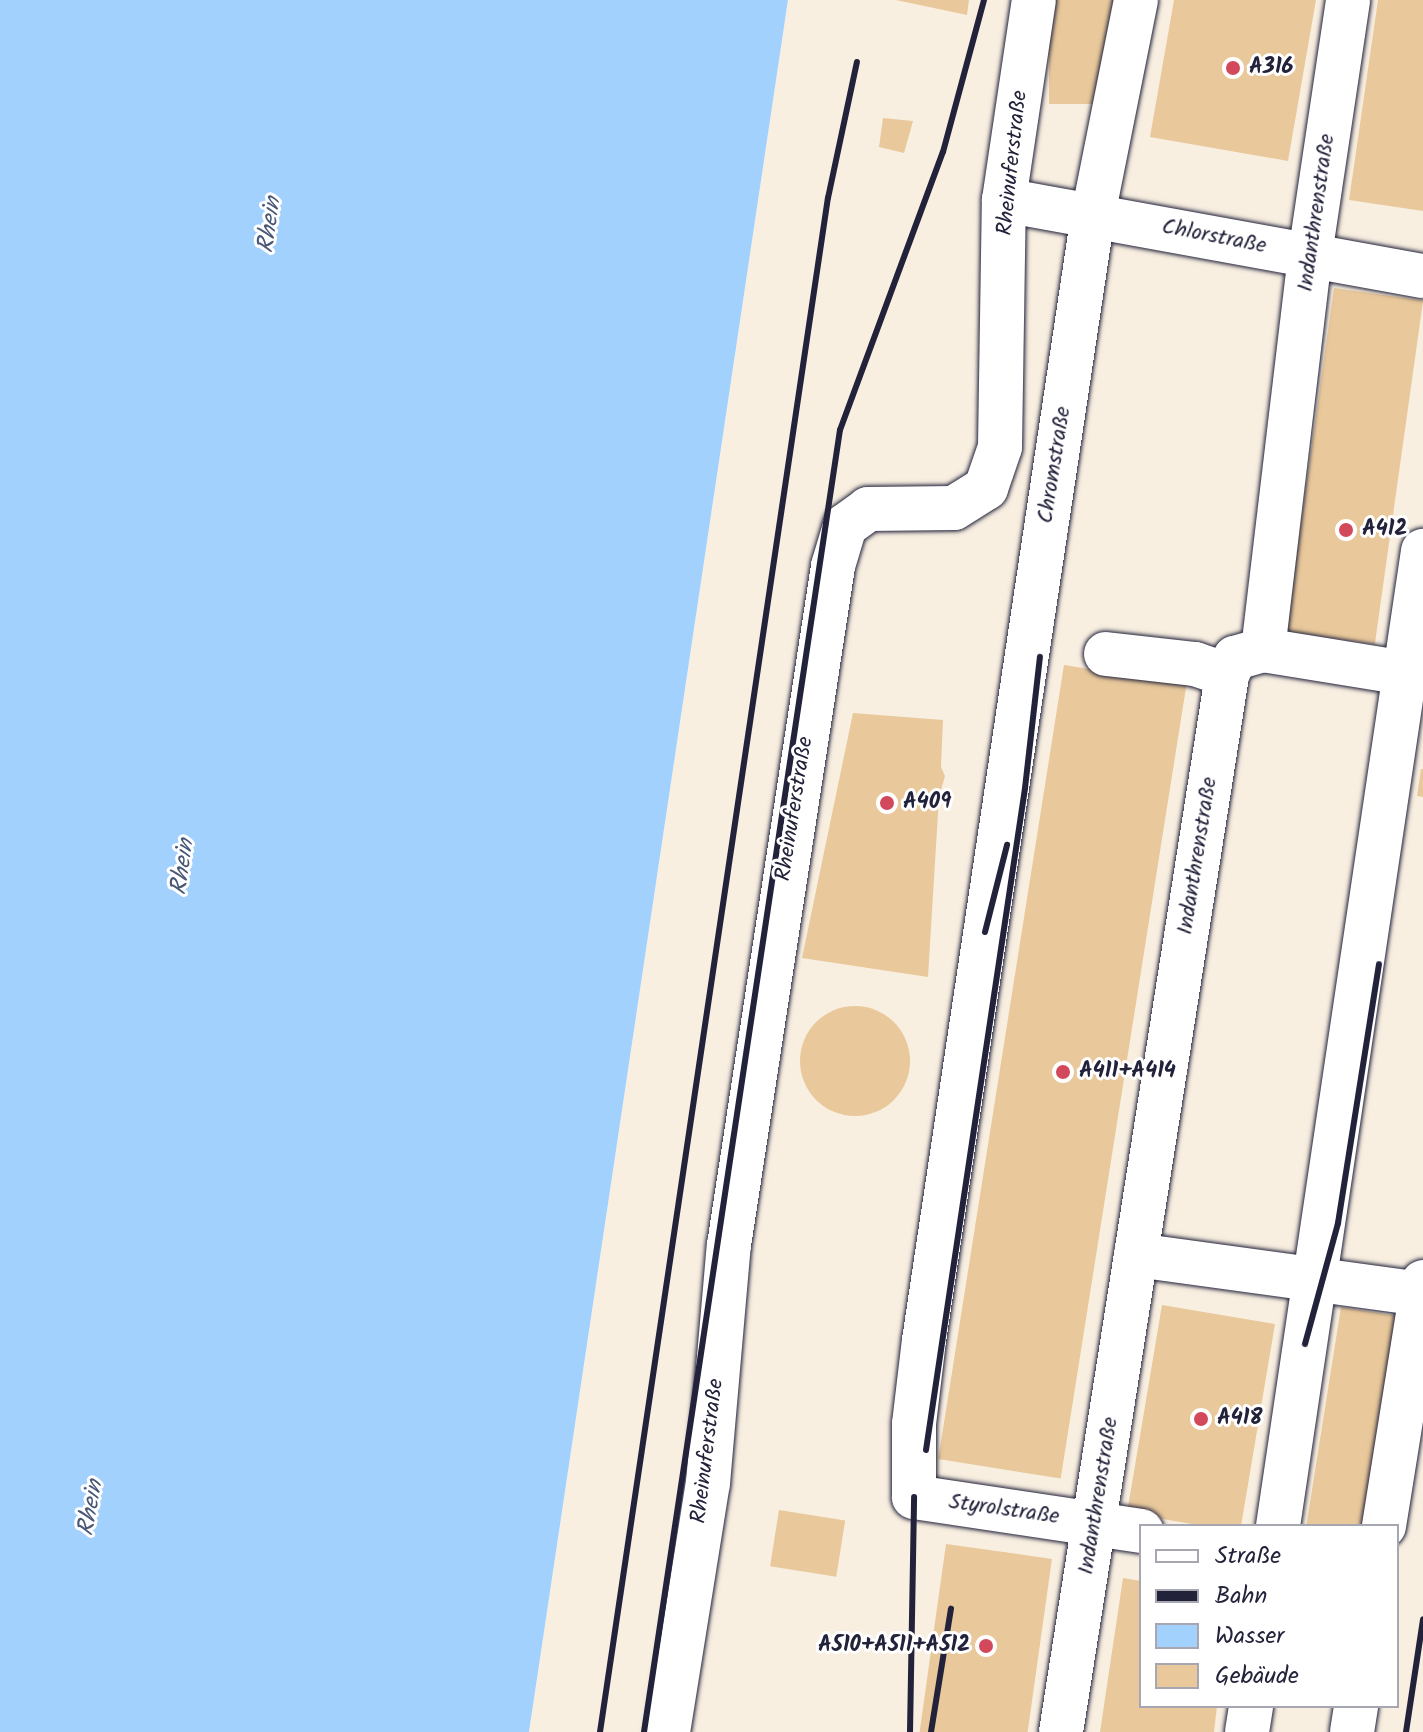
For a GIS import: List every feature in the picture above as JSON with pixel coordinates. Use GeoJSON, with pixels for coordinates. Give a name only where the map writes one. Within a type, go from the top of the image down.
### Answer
{"type":"FeatureCollection","features":[{"type":"Feature","properties":{"kind":"street","name":"Rheinuferstraße"},"geometry":{"type":"LineString","coordinates":[[668,1732],[708,1483],[729,1245],[833,566],[845,526],[868,509],[954,508],[986,488],[1000,447],[1004,200],[1034,0]]}},
{"type":"Feature","properties":{"kind":"street","name":"Chromstraße"},"geometry":{"type":"LineString","coordinates":[[914,1497],[914,1424],[922,1354],[1093,215],[1136,0]]}},
{"type":"Feature","properties":{"kind":"street","name":"Indanthrenstraße"},"geometry":{"type":"LineString","coordinates":[[1263,650],[1310,255],[1348,0]]}},
{"type":"Feature","properties":{"kind":"street","name":"Chlorstraße"},"geometry":{"type":"LineString","coordinates":[[1004,200],[1423,276]]}},
{"type":"Feature","properties":{"kind":"street"},"geometry":{"type":"LineString","coordinates":[[1278,1524],[1423,551]]}},
{"type":"Feature","properties":{"kind":"street"},"geometry":{"type":"LineString","coordinates":[[1106,654],[1195,664],[1227,675],[1235,658],[1263,650],[1405,673]]}},
{"type":"Feature","properties":{"kind":"street","name":"Indanthrenstraße"},"geometry":{"type":"LineString","coordinates":[[1061,1732],[1227,675]]}},
{"type":"Feature","properties":{"kind":"street"},"geometry":{"type":"LineString","coordinates":[[1136,1255],[1314,1280],[1422,1288],[1384,1524]]}},
{"type":"Feature","properties":{"kind":"street","name":"Styrolstraße"},"geometry":{"type":"LineString","coordinates":[[914,1497],[1139,1531]]}},
{"type":"Feature","properties":{"kind":"street"},"geometry":{"type":"LineString","coordinates":[[1247,1732],[1251,1708]]}},
{"type":"Feature","properties":{"kind":"street"},"geometry":{"type":"LineString","coordinates":[[1352,1732],[1356,1708]]}},
{"type":"Feature","properties":{"kind":"shaded area"},"geometry":{"type":"Polygon","coordinates":[[[788,0],[1423,0],[1423,1732],[529,1732],[788,0]]]}},
{"type":"Feature","properties":{"kind":"water","name":"Rhein"},"geometry":{"type":"Polygon","coordinates":[[[0,0],[788,0],[529,1732],[0,1732],[0,0]]]}},
{"type":"Feature","properties":{"kind":"building"},"geometry":{"type":"Polygon","coordinates":[[[896,0],[969,0],[967,15],[896,0]]]}},
{"type":"Feature","properties":{"kind":"building"},"geometry":{"type":"Polygon","coordinates":[[[1049,0],[1118,0],[1118,104],[1049,104],[1049,0]]]}},
{"type":"Feature","properties":{"kind":"building","name":"A316"},"geometry":{"type":"Polygon","coordinates":[[[1174,0],[1316,0],[1288,161],[1150,137],[1174,0]]]}},
{"type":"Feature","properties":{"kind":"building"},"geometry":{"type":"Polygon","coordinates":[[[1378,0],[1423,0],[1423,211],[1349,200],[1378,0]]]}},
{"type":"Feature","properties":{"kind":"building"},"geometry":{"type":"Polygon","coordinates":[[[883,118],[913,121],[904,153],[879,147],[883,118]]]}},
{"type":"Feature","properties":{"kind":"building","name":"A412"},"geometry":{"type":"Polygon","coordinates":[[[1334,288],[1423,301],[1375,644],[1286,632],[1334,288]]]}},
{"type":"Feature","properties":{"kind":"building","name":"A411+A414"},"geometry":{"type":"Polygon","coordinates":[[[1064,665],[1186,684],[1061,1478],[938,1459],[1064,665]]]}},
{"type":"Feature","properties":{"kind":"building","name":"A409"},"geometry":{"type":"Polygon","coordinates":[[[853,713],[943,720],[941,767],[945,776],[939,797],[928,977],[802,958],[853,713]]]}},
{"type":"Feature","properties":{"kind":"building"},"geometry":{"type":"Polygon","coordinates":[[[1423,769],[1423,797],[1417,796],[1423,769]]]}},
{"type":"Feature","properties":{"kind":"building"},"geometry":{"type":"Polygon","coordinates":[[[855,1006],[876,1011],[894,1022],[905,1040],[910,1061],[905,1082],[894,1100],[876,1111],[855,1116],[834,1111],[816,1100],[805,1082],[800,1061],[805,1040],[816,1022],[834,1011],[855,1006]]]}},
{"type":"Feature","properties":{"kind":"building","name":"A418"},"geometry":{"type":"Polygon","coordinates":[[[1162,1305],[1275,1324],[1241,1524],[1192,1524],[1127,1513],[1162,1305]]]}},
{"type":"Feature","properties":{"kind":"building"},"geometry":{"type":"Polygon","coordinates":[[[1341,1307],[1407,1317],[1374,1524],[1307,1524],[1341,1307]]]}},
{"type":"Feature","properties":{"kind":"building"},"geometry":{"type":"Polygon","coordinates":[[[779,1510],[845,1520],[836,1577],[770,1566],[779,1510]]]}},
{"type":"Feature","properties":{"kind":"building","name":"A510+A511+A512"},"geometry":{"type":"Polygon","coordinates":[[[946,1544],[1052,1559],[1028,1732],[920,1732],[946,1544]]]}},
{"type":"Feature","properties":{"kind":"building"},"geometry":{"type":"Polygon","coordinates":[[[1123,1578],[1139,1581],[1139,1708],[1217,1708],[1214,1732],[1100,1732],[1123,1578]]]}},
{"type":"Feature","properties":{"kind":"railway"},"geometry":{"type":"LineString","coordinates":[[644,1732],[840,430],[943,152],[984,0]]}},
{"type":"Feature","properties":{"kind":"railway"},"geometry":{"type":"LineString","coordinates":[[600,1732],[828,198],[857,62]]}},
{"type":"Feature","properties":{"kind":"railway"},"geometry":{"type":"LineString","coordinates":[[926,1450],[1025,788],[1040,657]]}},
{"type":"Feature","properties":{"kind":"railway"},"geometry":{"type":"LineString","coordinates":[[985,932],[1007,845]]}},
{"type":"Feature","properties":{"kind":"railway"},"geometry":{"type":"LineString","coordinates":[[1305,1344],[1338,1223],[1379,964]]}},
{"type":"Feature","properties":{"kind":"railway"},"geometry":{"type":"LineString","coordinates":[[910,1732],[914,1497]]}},
{"type":"Feature","properties":{"kind":"railway"},"geometry":{"type":"LineString","coordinates":[[931,1732],[951,1609]]}},
{"type":"Feature","properties":{"kind":"railway"},"geometry":{"type":"LineString","coordinates":[[1406,1732],[1423,1619]]}},
{"type":"Feature","properties":{"kind":"place","name":"A316"},"geometry":{"type":"Point","coordinates":[1233,68]}},
{"type":"Feature","properties":{"kind":"place","name":"A412"},"geometry":{"type":"Point","coordinates":[1346,530]}},
{"type":"Feature","properties":{"kind":"place","name":"A409"},"geometry":{"type":"Point","coordinates":[887,803]}},
{"type":"Feature","properties":{"kind":"place","name":"A411+A414"},"geometry":{"type":"Point","coordinates":[1063,1072]}},
{"type":"Feature","properties":{"kind":"place","name":"A418"},"geometry":{"type":"Point","coordinates":[1201,1419]}},
{"type":"Feature","properties":{"kind":"place","name":"A510+A511+A512"},"geometry":{"type":"Point","coordinates":[986,1646]}}]}
